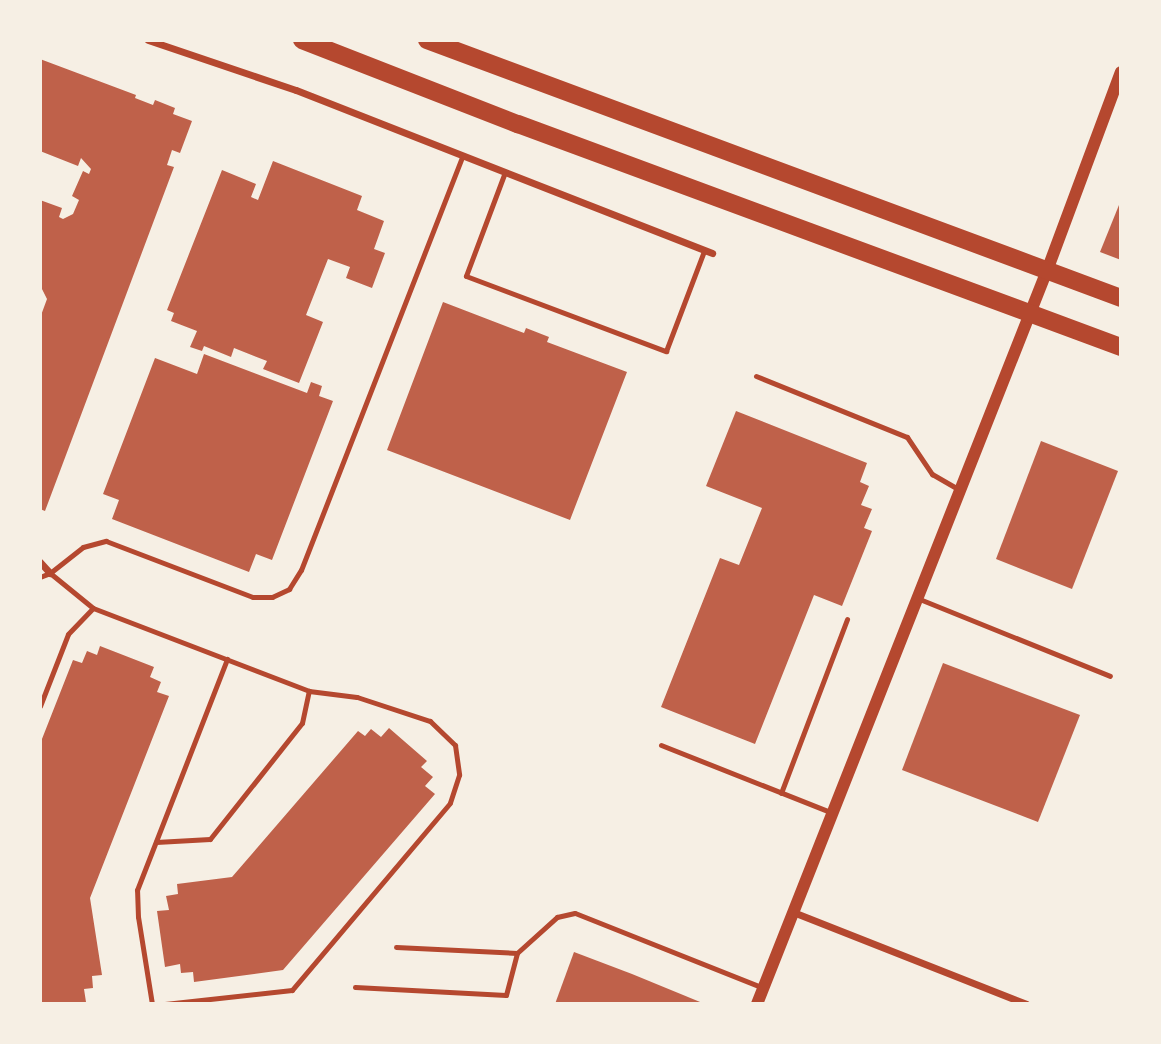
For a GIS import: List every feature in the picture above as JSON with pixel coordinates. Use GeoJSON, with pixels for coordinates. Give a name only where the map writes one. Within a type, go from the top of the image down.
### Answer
{"type":"FeatureCollection","features":[{"type":"Feature","properties":{"kind":"main road"},"geometry":{"type":"LineString","coordinates":[[302,40],[518,124],[1121,347]]}},
{"type":"Feature","properties":{"kind":"main road"},"geometry":{"type":"LineString","coordinates":[[427,40],[1048,268],[1121,298]]}},
{"type":"Feature","properties":{"kind":"street"},"geometry":{"type":"LineString","coordinates":[[148,40],[296,90],[708,252]]}},
{"type":"Feature","properties":{"kind":"street"},"geometry":{"type":"LineString","coordinates":[[757,1004],[1048,268],[1121,72]]}},
{"type":"Feature","properties":{"kind":"street"},"geometry":{"type":"LineString","coordinates":[[40,562],[50,573]]}},
{"type":"Feature","properties":{"kind":"street"},"geometry":{"type":"LineString","coordinates":[[793,912],[1027,1004]]}},
{"type":"Feature","properties":{"kind":"lane"},"geometry":{"type":"LineString","coordinates":[[40,577],[50,573],[83,547],[106,541],[253,597],[272,597],[289,589],[301,570],[462,156]]}},
{"type":"Feature","properties":{"kind":"lane"},"geometry":{"type":"LineString","coordinates":[[505,172],[466,276],[666,351],[708,252]]}},
{"type":"Feature","properties":{"kind":"lane"},"geometry":{"type":"LineString","coordinates":[[756,376],[907,437],[932,474],[960,490]]}},
{"type":"Feature","properties":{"kind":"lane"},"geometry":{"type":"LineString","coordinates":[[50,573],[93,608],[309,691],[358,697],[429,721],[455,745],[459,775],[450,803],[292,990],[165,1004]]}},
{"type":"Feature","properties":{"kind":"lane"},"geometry":{"type":"LineString","coordinates":[[917,598],[1110,676]]}},
{"type":"Feature","properties":{"kind":"lane"},"geometry":{"type":"LineString","coordinates":[[40,706],[68,634],[93,608]]}},
{"type":"Feature","properties":{"kind":"lane"},"geometry":{"type":"LineString","coordinates":[[781,793],[847,619]]}},
{"type":"Feature","properties":{"kind":"lane"},"geometry":{"type":"LineString","coordinates":[[152,1004],[138,917],[137,890],[227,659]]}},
{"type":"Feature","properties":{"kind":"lane"},"geometry":{"type":"LineString","coordinates":[[156,842],[210,839],[302,723],[309,691]]}},
{"type":"Feature","properties":{"kind":"lane"},"geometry":{"type":"LineString","coordinates":[[661,745],[833,813]]}},
{"type":"Feature","properties":{"kind":"lane"},"geometry":{"type":"LineString","coordinates":[[355,987],[506,995],[517,953],[557,917],[575,913],[764,988]]}},
{"type":"Feature","properties":{"kind":"lane"},"geometry":{"type":"LineString","coordinates":[[396,947],[517,953]]}},
{"type":"Feature","properties":{"kind":"building"},"geometry":{"type":"Polygon","coordinates":[[[40,59],[136,95],[135,98],[153,105],[155,100],[175,108],[173,114],[192,121],[180,153],[172,150],[167,165],[174,167],[45,511],[40,509],[40,318],[47,299],[40,285],[40,200],[62,208],[59,217],[63,219],[73,214],[79,200],[72,196],[83,171],[89,174],[91,169],[81,158],[78,166],[40,151],[40,59]]]}},
{"type":"Feature","properties":{"kind":"building"},"geometry":{"type":"Polygon","coordinates":[[[273,161],[362,196],[357,210],[384,221],[374,249],[385,253],[372,288],[346,278],[350,267],[328,259],[306,315],[323,322],[299,383],[263,369],[267,361],[234,348],[231,357],[204,346],[202,351],[190,347],[197,331],[171,321],[174,313],[167,310],[222,170],[256,184],[251,197],[258,200],[273,161]]]}},
{"type":"Feature","properties":{"kind":"building"},"geometry":{"type":"Polygon","coordinates":[[[1121,200],[1121,260],[1100,252],[1121,200]]]}},
{"type":"Feature","properties":{"kind":"building"},"geometry":{"type":"Polygon","coordinates":[[[443,302],[524,333],[526,328],[549,337],[547,342],[627,372],[570,520],[387,450],[443,302]]]}},
{"type":"Feature","properties":{"kind":"building"},"geometry":{"type":"Polygon","coordinates":[[[204,354],[307,393],[311,382],[322,386],[319,396],[333,401],[272,560],[256,554],[249,572],[112,519],[119,500],[103,494],[155,358],[197,374],[204,354]]]}},
{"type":"Feature","properties":{"kind":"building"},"geometry":{"type":"Polygon","coordinates":[[[736,411],[867,463],[860,482],[869,486],[861,505],[872,509],[864,528],[872,531],[842,606],[814,595],[755,744],[661,707],[720,558],[739,565],[762,508],[706,486],[736,411]]]}},
{"type":"Feature","properties":{"kind":"building"},"geometry":{"type":"Polygon","coordinates":[[[1041,441],[1118,471],[1072,589],[996,559],[1041,441]]]}},
{"type":"Feature","properties":{"kind":"building"},"geometry":{"type":"Polygon","coordinates":[[[100,646],[154,667],[150,677],[161,682],[157,692],[169,696],[90,898],[102,975],[92,976],[93,988],[84,989],[86,1002],[40,1004],[40,744],[73,660],[82,663],[87,651],[97,655],[100,646]]]}},
{"type":"Feature","properties":{"kind":"building"},"geometry":{"type":"Polygon","coordinates":[[[943,663],[1080,715],[1038,822],[902,770],[943,663]]]}},
{"type":"Feature","properties":{"kind":"building"},"geometry":{"type":"Polygon","coordinates":[[[389,728],[427,761],[421,767],[433,777],[425,786],[435,794],[283,970],[194,982],[193,972],[181,973],[180,964],[165,967],[157,911],[169,910],[166,896],[178,894],[177,884],[232,877],[358,731],[365,736],[371,729],[381,737],[389,728]]]}},
{"type":"Feature","properties":{"kind":"building"},"geometry":{"type":"Polygon","coordinates":[[[574,952],[632,974],[705,1004],[555,1004],[574,952]]]}}]}
